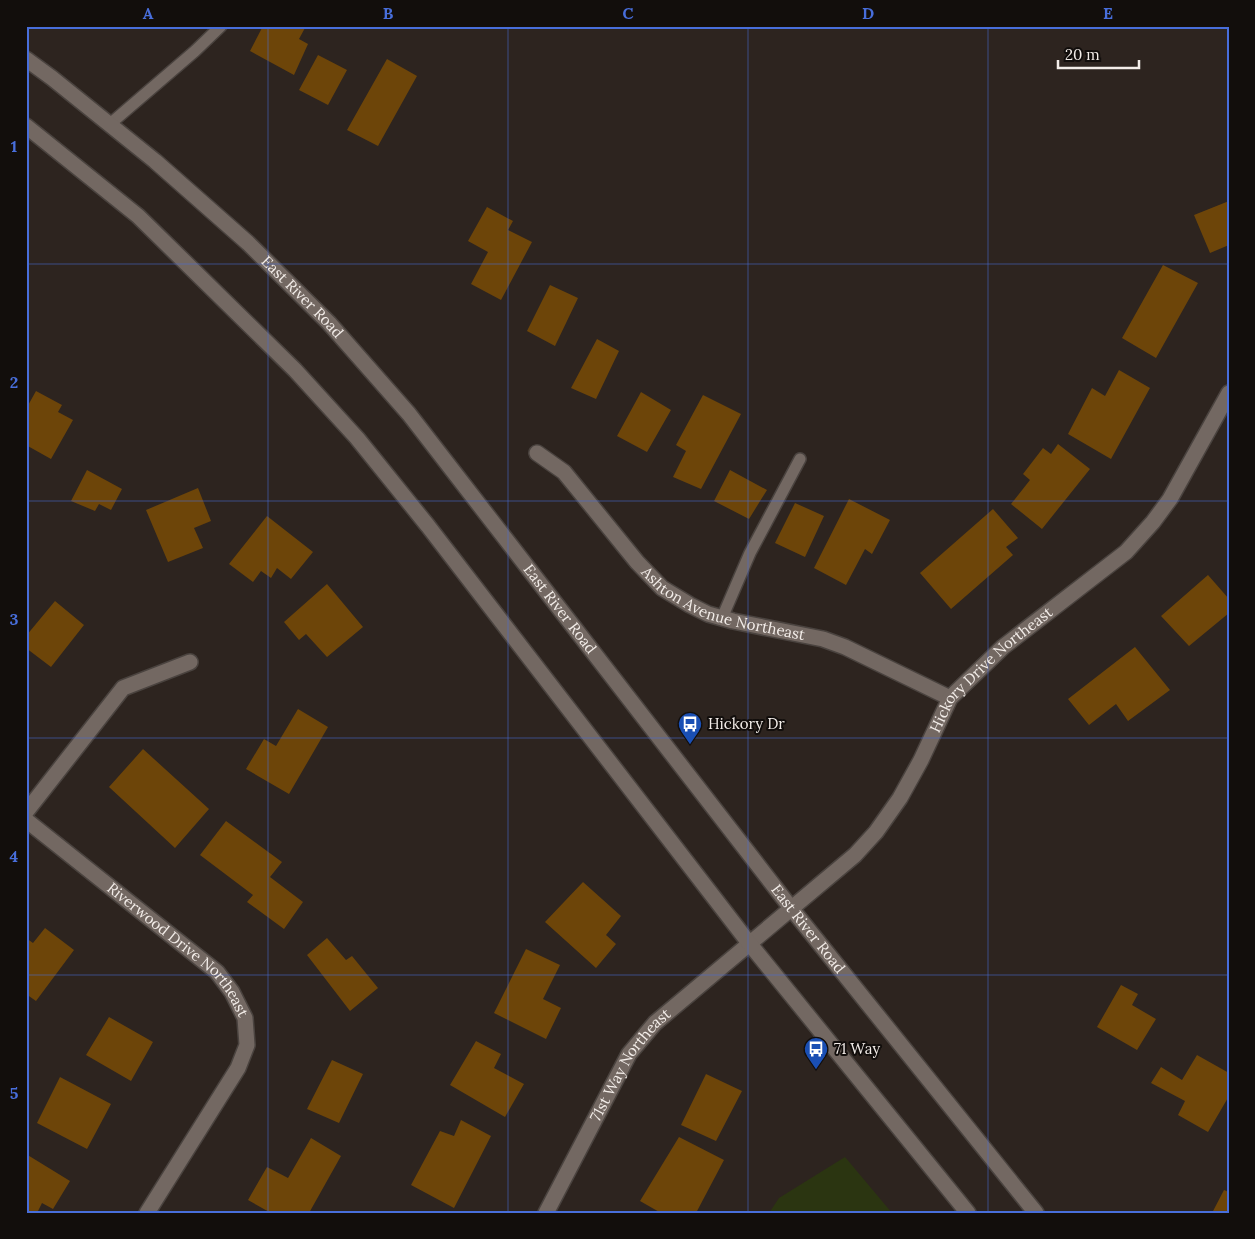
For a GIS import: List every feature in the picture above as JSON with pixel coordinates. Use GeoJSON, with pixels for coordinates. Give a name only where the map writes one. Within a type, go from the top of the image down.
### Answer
{"type":"FeatureCollection","features":[{"type":"Feature","properties":{"kind":"main road","name":"East River Road"},"geometry":{"type":"LineString","coordinates":[[26,59],[155,161],[248,243],[329,323],[409,414],[791,908],[1036,1213]]}},
{"type":"Feature","properties":{"kind":"main road"},"geometry":{"type":"LineString","coordinates":[[26,126],[138,216],[295,370],[357,438],[434,534],[749,943],[968,1213]]}},
{"type":"Feature","properties":{"kind":"main road","name":"Hickory Drive Northeast"},"geometry":{"type":"LineString","coordinates":[[749,943],[855,855],[876,832],[900,798],[921,760],[950,698],[1003,646],[1126,552],[1153,522],[1170,499],[1229,392]]}},
{"type":"Feature","properties":{"kind":"main road","name":"Ashton Avenue Northeast"},"geometry":{"type":"LineString","coordinates":[[537,453],[564,472],[637,562],[662,588],[690,605],[732,621],[823,638],[950,698]]}},
{"type":"Feature","properties":{"kind":"main road"},"geometry":{"type":"LineString","coordinates":[[26,812],[123,688],[190,662]]}},
{"type":"Feature","properties":{"kind":"main road","name":"Riverwood Drive Northeast"},"geometry":{"type":"LineString","coordinates":[[26,820],[217,972],[232,992],[245,1018],[248,1045],[238,1068],[147,1213]]}},
{"type":"Feature","properties":{"kind":"main road","name":"71st Way Northeast"},"geometry":{"type":"LineString","coordinates":[[546,1213],[629,1054],[655,1023],[749,943]]}},
{"type":"Feature","properties":{"kind":"lane"},"geometry":{"type":"LineString","coordinates":[[110,124],[221,26]]}},
{"type":"Feature","properties":{"kind":"lane"},"geometry":{"type":"LineString","coordinates":[[722,618],[750,553],[800,459]]}},
{"type":"Feature","properties":{"kind":"green space"},"geometry":{"type":"Polygon","coordinates":[[[845,1157],[892,1213],[769,1213],[779,1198],[845,1157]]]}},
{"type":"Feature","properties":{"kind":"building"},"geometry":{"type":"Polygon","coordinates":[[[263,26],[306,26],[299,39],[308,44],[294,75],[250,51],[263,26]]]}},
{"type":"Feature","properties":{"kind":"building"},"geometry":{"type":"Polygon","coordinates":[[[318,55],[347,70],[328,105],[299,90],[318,55]]]}},
{"type":"Feature","properties":{"kind":"building"},"geometry":{"type":"Polygon","coordinates":[[[387,59],[417,76],[378,146],[347,130],[387,59]]]}},
{"type":"Feature","properties":{"kind":"building"},"geometry":{"type":"Polygon","coordinates":[[[1229,201],[1229,245],[1210,253],[1194,215],[1229,201]]]}},
{"type":"Feature","properties":{"kind":"building"},"geometry":{"type":"Polygon","coordinates":[[[487,207],[513,221],[508,230],[532,242],[501,300],[471,284],[488,252],[468,241],[487,207]]]}},
{"type":"Feature","properties":{"kind":"building"},"geometry":{"type":"Polygon","coordinates":[[[1163,265],[1198,283],[1156,358],[1122,338],[1163,265]]]}},
{"type":"Feature","properties":{"kind":"building"},"geometry":{"type":"Polygon","coordinates":[[[550,285],[578,298],[555,346],[527,331],[550,285]]]}},
{"type":"Feature","properties":{"kind":"building"},"geometry":{"type":"Polygon","coordinates":[[[597,339],[619,351],[596,399],[571,388],[597,339]]]}},
{"type":"Feature","properties":{"kind":"building"},"geometry":{"type":"Polygon","coordinates":[[[1119,370],[1150,388],[1111,459],[1068,434],[1092,388],[1105,396],[1119,370]]]}},
{"type":"Feature","properties":{"kind":"building"},"geometry":{"type":"Polygon","coordinates":[[[36,391],[62,405],[58,412],[73,420],[51,459],[26,445],[26,409],[36,391]]]}},
{"type":"Feature","properties":{"kind":"building"},"geometry":{"type":"Polygon","coordinates":[[[641,392],[671,410],[647,452],[617,436],[641,392]]]}},
{"type":"Feature","properties":{"kind":"building"},"geometry":{"type":"Polygon","coordinates":[[[703,395],[741,414],[701,489],[673,477],[686,451],[676,445],[703,395]]]}},
{"type":"Feature","properties":{"kind":"building"},"geometry":{"type":"Polygon","coordinates":[[[1058,444],[1090,469],[1042,529],[1011,504],[1030,480],[1023,474],[1043,448],[1051,454],[1058,444]]]}},
{"type":"Feature","properties":{"kind":"building"},"geometry":{"type":"Polygon","coordinates":[[[87,470],[122,489],[111,510],[99,504],[95,511],[71,501],[87,470]]]}},
{"type":"Feature","properties":{"kind":"building"},"geometry":{"type":"Polygon","coordinates":[[[730,470],[767,490],[749,519],[714,501],[730,470]]]}},
{"type":"Feature","properties":{"kind":"building"},"geometry":{"type":"Polygon","coordinates":[[[198,488],[211,521],[194,528],[203,548],[168,562],[146,510],[198,488]]]}},
{"type":"Feature","properties":{"kind":"building"},"geometry":{"type":"Polygon","coordinates":[[[849,499],[890,520],[872,554],[865,549],[846,585],[814,568],[849,499]]]}},
{"type":"Feature","properties":{"kind":"building"},"geometry":{"type":"Polygon","coordinates":[[[795,503],[824,516],[805,557],[775,543],[795,503]]]}},
{"type":"Feature","properties":{"kind":"building"},"geometry":{"type":"Polygon","coordinates":[[[993,509],[1018,538],[1006,547],[1013,555],[951,609],[920,573],[993,509]]]}},
{"type":"Feature","properties":{"kind":"building"},"geometry":{"type":"Polygon","coordinates":[[[267,516],[313,552],[291,579],[277,568],[271,578],[261,571],[253,582],[229,564],[267,516]]]}},
{"type":"Feature","properties":{"kind":"building"},"geometry":{"type":"Polygon","coordinates":[[[1208,575],[1229,599],[1229,613],[1189,646],[1161,616],[1208,575]]]}},
{"type":"Feature","properties":{"kind":"building"},"geometry":{"type":"Polygon","coordinates":[[[327,584],[363,627],[327,657],[306,634],[299,640],[284,622],[327,584]]]}},
{"type":"Feature","properties":{"kind":"building"},"geometry":{"type":"Polygon","coordinates":[[[55,601],[84,625],[51,667],[26,648],[26,636],[55,601]]]}},
{"type":"Feature","properties":{"kind":"building"},"geometry":{"type":"Polygon","coordinates":[[[1135,647],[1170,690],[1128,721],[1116,704],[1089,725],[1068,699],[1135,647]]]}},
{"type":"Feature","properties":{"kind":"building"},"geometry":{"type":"Polygon","coordinates":[[[298,709],[328,727],[289,794],[246,769],[264,739],[276,746],[298,709]]]}},
{"type":"Feature","properties":{"kind":"building"},"geometry":{"type":"Polygon","coordinates":[[[143,749],[209,809],[175,848],[109,787],[143,749]]]}},
{"type":"Feature","properties":{"kind":"building"},"geometry":{"type":"Polygon","coordinates":[[[226,821],[282,862],[270,877],[303,902],[284,929],[247,902],[253,895],[200,855],[226,821]]]}},
{"type":"Feature","properties":{"kind":"building"},"geometry":{"type":"Polygon","coordinates":[[[583,882],[621,916],[606,935],[616,944],[596,968],[545,922],[583,882]]]}},
{"type":"Feature","properties":{"kind":"building"},"geometry":{"type":"Polygon","coordinates":[[[45,928],[74,950],[36,1001],[26,994],[26,938],[33,943],[45,928]]]}},
{"type":"Feature","properties":{"kind":"building"},"geometry":{"type":"Polygon","coordinates":[[[327,938],[346,960],[352,956],[378,988],[350,1011],[307,955],[327,938]]]}},
{"type":"Feature","properties":{"kind":"building"},"geometry":{"type":"Polygon","coordinates":[[[526,949],[560,965],[543,999],[561,1008],[546,1039],[494,1013],[526,949]]]}},
{"type":"Feature","properties":{"kind":"building"},"geometry":{"type":"Polygon","coordinates":[[[1121,985],[1138,994],[1132,1005],[1156,1019],[1137,1050],[1097,1027],[1121,985]]]}},
{"type":"Feature","properties":{"kind":"building"},"geometry":{"type":"Polygon","coordinates":[[[109,1017],[153,1042],[131,1081],[86,1055],[109,1017]]]}},
{"type":"Feature","properties":{"kind":"building"},"geometry":{"type":"Polygon","coordinates":[[[476,1041],[501,1054],[494,1068],[524,1084],[505,1117],[450,1085],[476,1041]]]}},
{"type":"Feature","properties":{"kind":"building"},"geometry":{"type":"Polygon","coordinates":[[[1197,1055],[1229,1073],[1229,1096],[1208,1132],[1178,1115],[1185,1101],[1151,1083],[1161,1067],[1182,1080],[1197,1055]]]}},
{"type":"Feature","properties":{"kind":"building"},"geometry":{"type":"Polygon","coordinates":[[[332,1060],[363,1074],[339,1123],[307,1109],[332,1060]]]}},
{"type":"Feature","properties":{"kind":"building"},"geometry":{"type":"Polygon","coordinates":[[[706,1074],[742,1091],[716,1141],[681,1125],[706,1074]]]}},
{"type":"Feature","properties":{"kind":"building"},"geometry":{"type":"Polygon","coordinates":[[[60,1077],[111,1104],[87,1149],[37,1123],[60,1077]]]}},
{"type":"Feature","properties":{"kind":"building"},"geometry":{"type":"Polygon","coordinates":[[[461,1120],[491,1136],[454,1208],[411,1185],[440,1131],[454,1136],[461,1120]]]}},
{"type":"Feature","properties":{"kind":"building"},"geometry":{"type":"Polygon","coordinates":[[[679,1137],[724,1160],[696,1213],[661,1213],[640,1201],[679,1137]]]}},
{"type":"Feature","properties":{"kind":"building"},"geometry":{"type":"Polygon","coordinates":[[[311,1138],[341,1156],[309,1213],[271,1213],[248,1200],[267,1167],[288,1178],[311,1138]]]}},
{"type":"Feature","properties":{"kind":"building"},"geometry":{"type":"Polygon","coordinates":[[[26,1154],[70,1181],[53,1209],[42,1203],[37,1213],[26,1213],[26,1154]]]}},
{"type":"Feature","properties":{"kind":"building"},"geometry":{"type":"Polygon","coordinates":[[[1224,1190],[1229,1192],[1229,1213],[1212,1213],[1224,1190]]]}},
{"type":"Feature","properties":{"kind":"place","name":"Hickory Dr"},"geometry":{"type":"Point","coordinates":[690,745]}},
{"type":"Feature","properties":{"kind":"place","name":"71 Way"},"geometry":{"type":"Point","coordinates":[816,1070]}}]}
